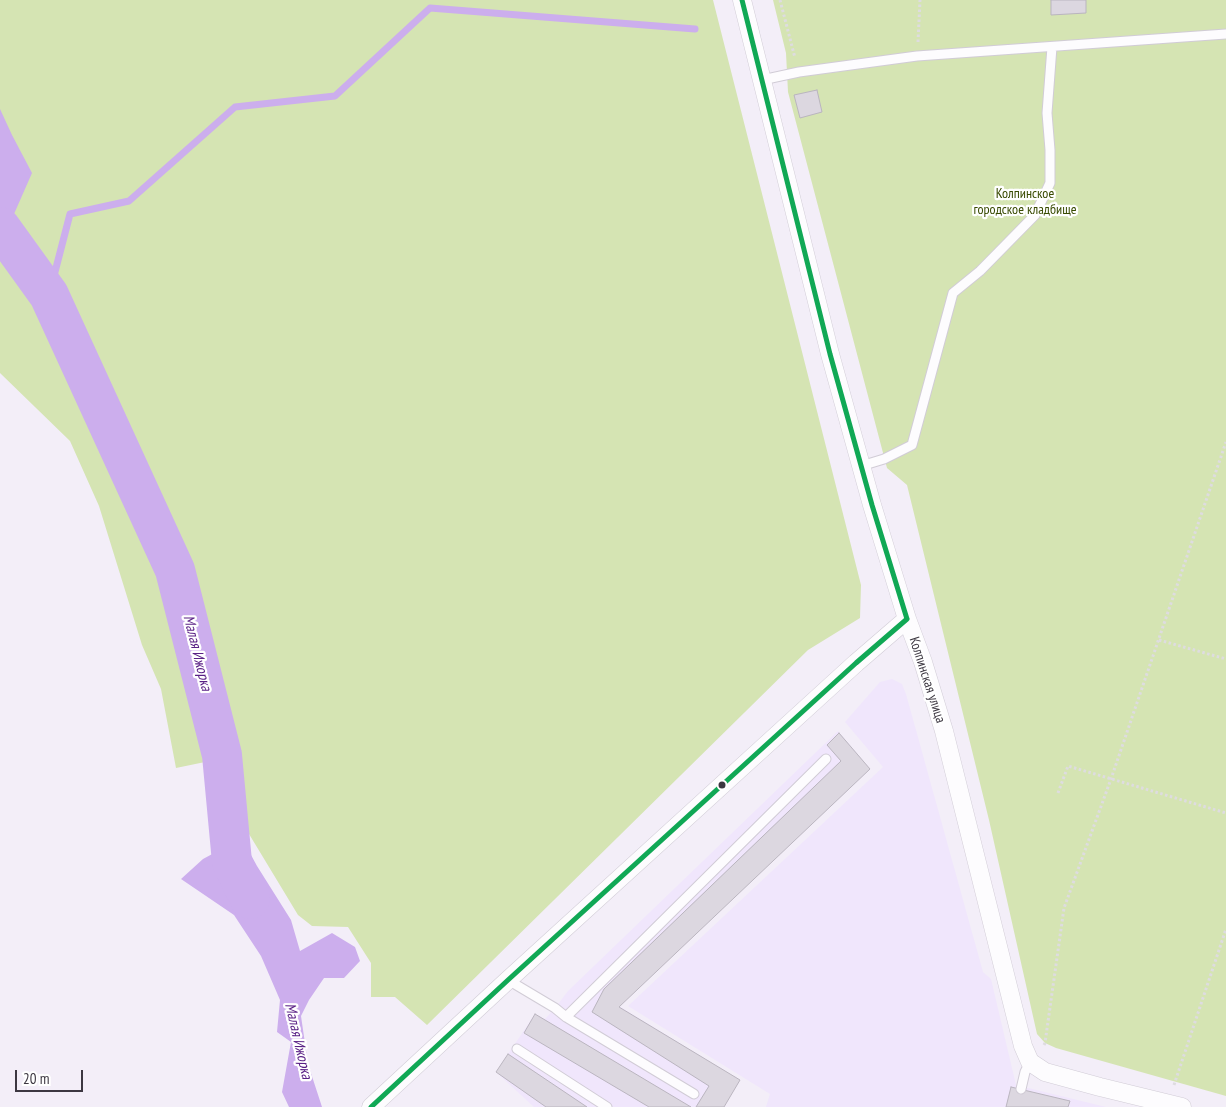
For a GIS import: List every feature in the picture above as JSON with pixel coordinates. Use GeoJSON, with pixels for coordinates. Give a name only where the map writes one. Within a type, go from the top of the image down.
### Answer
{"type":"FeatureCollection","features":[{"type":"Feature","properties":{"kind":"street","name":"Колпинская улица"},"geometry":{"type":"LineString","coordinates":[[742,0],[830,354],[907,620],[923,662],[944,732],[1023,1046],[1030,1062]]}},
{"type":"Feature","properties":{"kind":"street"},"geometry":{"type":"LineString","coordinates":[[371,1107],[856,663],[907,620]]}},
{"type":"Feature","properties":{"kind":"street"},"geometry":{"type":"LineString","coordinates":[[1030,1062],[1045,1072],[1175,1105]]}},
{"type":"Feature","properties":{"kind":"lane"},"geometry":{"type":"LineString","coordinates":[[762,80],[799,72],[917,56],[1226,34]]}},
{"type":"Feature","properties":{"kind":"lane"},"geometry":{"type":"LineString","coordinates":[[861,466],[912,445],[952,293],[980,271],[1035,215],[1050,183],[1047,113],[1052,47]]}},
{"type":"Feature","properties":{"kind":"lane"},"geometry":{"type":"LineString","coordinates":[[566,1016],[826,759]]}},
{"type":"Feature","properties":{"kind":"lane"},"geometry":{"type":"LineString","coordinates":[[508,980],[694,1094]]}},
{"type":"Feature","properties":{"kind":"lane"},"geometry":{"type":"LineString","coordinates":[[517,1049],[607,1107]]}},
{"type":"Feature","properties":{"kind":"lane"},"geometry":{"type":"LineString","coordinates":[[1021,1089],[1030,1062]]}},
{"type":"Feature","properties":{"kind":"path"},"geometry":{"type":"LineString","coordinates":[[780,0],[799,72]]}},
{"type":"Feature","properties":{"kind":"path"},"geometry":{"type":"LineString","coordinates":[[917,56],[920,0]]}},
{"type":"Feature","properties":{"kind":"path"},"geometry":{"type":"LineString","coordinates":[[1030,1062],[1045,1043],[1064,908],[1111,779],[1226,442]]}},
{"type":"Feature","properties":{"kind":"path"},"geometry":{"type":"LineString","coordinates":[[1159,640],[1226,659]]}},
{"type":"Feature","properties":{"kind":"path"},"geometry":{"type":"LineString","coordinates":[[1058,793],[1068,766],[1226,813]]}},
{"type":"Feature","properties":{"kind":"path"},"geometry":{"type":"LineString","coordinates":[[1175,1105],[1226,929]]}},
{"type":"Feature","properties":{"kind":"shaded area"},"geometry":{"type":"Polygon","coordinates":[[[892,679],[902,684],[906,694],[983,972],[991,979],[1016,1085],[1106,1107],[766,1107],[770,1094],[628,1006],[883,767],[845,722],[880,682],[892,679]]]}},
{"type":"Feature","properties":{"kind":"shaded area"},"geometry":{"type":"Polygon","coordinates":[[[838,731],[870,769],[619,1006],[740,1080],[724,1107],[534,1107],[496,1072],[535,1014],[545,1019],[568,991],[838,731]]]}},
{"type":"Feature","properties":{"kind":"green space"},"geometry":{"type":"Polygon","coordinates":[[[0,0],[713,0],[861,585],[860,618],[808,650],[427,1025],[395,997],[371,997],[371,963],[348,927],[312,926],[298,915],[246,829],[234,756],[176,768],[161,689],[142,645],[99,506],[70,441],[0,373],[0,0]]]}},
{"type":"Feature","properties":{"kind":"green space","name":"Колпинское городское кладбище"},"geometry":{"type":"Polygon","coordinates":[[[773,0],[1226,0],[1226,1096],[1056,1048],[1045,1043],[1037,1034],[989,820],[907,485],[887,468],[788,92],[786,53],[773,0]]]}},
{"type":"Feature","properties":{"kind":"water"},"geometry":{"type":"Polygon","coordinates":[[[0,109],[32,173],[14,214],[16,231],[0,239],[0,109]]]}},
{"type":"Feature","properties":{"kind":"water"},"geometry":{"type":"Polygon","coordinates":[[[245,844],[291,920],[300,951],[332,933],[355,947],[360,961],[344,978],[324,978],[301,1016],[308,1064],[322,1107],[289,1107],[282,1092],[291,1042],[277,1032],[280,1000],[261,956],[234,915],[181,879],[203,859],[216,852],[245,844]]]}},
{"type":"Feature","properties":{"kind":"building"},"geometry":{"type":"Polygon","coordinates":[[[1051,0],[1086,0],[1086,13],[1051,15],[1051,0]]]}},
{"type":"Feature","properties":{"kind":"building"},"geometry":{"type":"Polygon","coordinates":[[[817,90],[822,112],[800,118],[794,95],[817,90]]]}},
{"type":"Feature","properties":{"kind":"building"},"geometry":{"type":"Polygon","coordinates":[[[839,733],[870,769],[619,1007],[740,1080],[724,1107],[696,1107],[709,1086],[592,1012],[604,989],[841,761],[827,745],[839,733]]]}},
{"type":"Feature","properties":{"kind":"building"},"geometry":{"type":"Polygon","coordinates":[[[535,1014],[691,1107],[649,1107],[524,1033],[535,1014]]]}},
{"type":"Feature","properties":{"kind":"building"},"geometry":{"type":"Polygon","coordinates":[[[508,1054],[587,1107],[546,1107],[496,1072],[508,1054]]]}},
{"type":"Feature","properties":{"kind":"building"},"geometry":{"type":"Polygon","coordinates":[[[1011,1087],[1070,1101],[1068,1107],[1006,1107],[1011,1087]]]}},
{"type":"Feature","properties":{"kind":"waterway"},"geometry":{"type":"LineString","coordinates":[[49,295],[70,214],[129,201],[235,107],[335,96],[430,8],[695,29]]}},
{"type":"Feature","properties":{"kind":"waterway","name":"Малая Ижорка"},"geometry":{"type":"LineString","coordinates":[[0,227],[49,295],[175,570],[222,755],[232,862],[250,899]]}},
{"type":"Feature","properties":{"kind":"transit line"},"geometry":{"type":"LineString","coordinates":[[742,0],[830,354],[872,505],[907,619]]}},
{"type":"Feature","properties":{"kind":"transit line"},"geometry":{"type":"LineString","coordinates":[[371,1107],[856,663],[907,619]]}}]}
